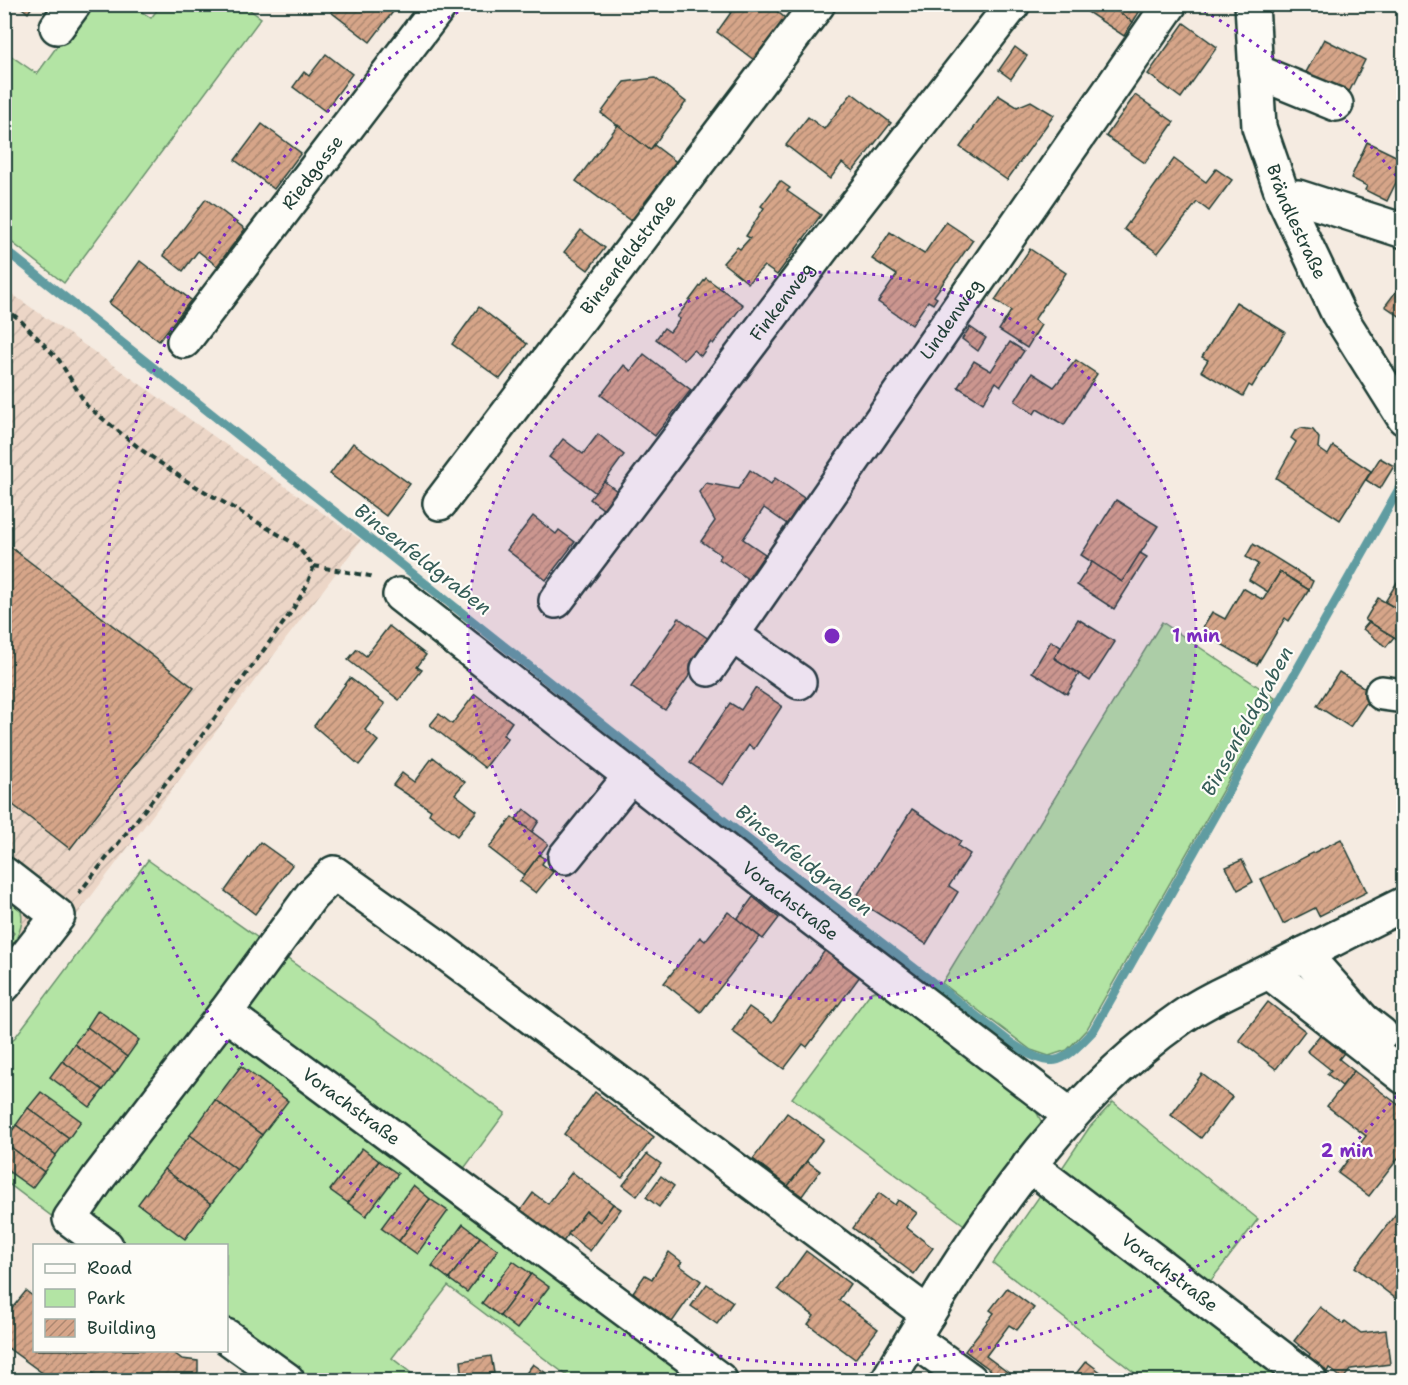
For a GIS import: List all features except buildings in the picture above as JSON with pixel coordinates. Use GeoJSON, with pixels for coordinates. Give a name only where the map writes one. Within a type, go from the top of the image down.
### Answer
{"type":"FeatureCollection","features":[{"type":"Feature","properties":{"kind":"street","name":"Riedgasse"},"geometry":{"type":"LineString","coordinates":[[184,341],[441,4]]}},
{"type":"Feature","properties":{"kind":"street","name":"Binsenfeldstraße"},"geometry":{"type":"LineString","coordinates":[[440,503],[818,4]]}},
{"type":"Feature","properties":{"kind":"street","name":"Finkenweg"},"geometry":{"type":"LineString","coordinates":[[556,602],[821,250],[1012,4]]}},
{"type":"Feature","properties":{"kind":"street","name":"Lindenweg"},"geometry":{"type":"LineString","coordinates":[[708,669],[1170,4]]}},
{"type":"Feature","properties":{"kind":"street","name":"Brändlestraße"},"geometry":{"type":"LineString","coordinates":[[1252,4],[1259,127],[1284,199],[1338,313],[1404,418]]}},
{"type":"Feature","properties":{"kind":"street"},"geometry":{"type":"LineString","coordinates":[[1255,71],[1336,104]]}},
{"type":"Feature","properties":{"kind":"street"},"geometry":{"type":"LineString","coordinates":[[1284,199],[1298,197],[1404,231]]}},
{"type":"Feature","properties":{"kind":"street","name":"Vorachstraße"},"geometry":{"type":"LineString","coordinates":[[400,595],[630,777],[1070,1115]]}},
{"type":"Feature","properties":{"kind":"street"},"geometry":{"type":"LineString","coordinates":[[732,635],[799,682]]}},
{"type":"Feature","properties":{"kind":"street"},"geometry":{"type":"LineString","coordinates":[[565,857],[630,777]]}},
{"type":"Feature","properties":{"kind":"street"},"geometry":{"type":"LineString","coordinates":[[105,1244],[70,1219],[99,1176],[225,1013],[311,896],[334,873],[453,959],[921,1327],[970,1380]]}},
{"type":"Feature","properties":{"kind":"street"},"geometry":{"type":"LineString","coordinates":[[4,874],[58,916],[4,985]]}},
{"type":"Feature","properties":{"kind":"street"},"geometry":{"type":"LineString","coordinates":[[888,1380],[982,1232],[1029,1165],[1070,1115],[1149,1041],[1184,1016],[1226,991],[1269,972],[1404,904]]}},
{"type":"Feature","properties":{"kind":"street"},"geometry":{"type":"LineString","coordinates":[[1304,954],[1363,1020],[1404,1052]]}},
{"type":"Feature","properties":{"kind":"street"},"geometry":{"type":"LineString","coordinates":[[1269,972],[1404,1077]]}},
{"type":"Feature","properties":{"kind":"street","name":"Vorachstraße"},"geometry":{"type":"LineString","coordinates":[[225,1013],[720,1380]]}},
{"type":"Feature","properties":{"kind":"street","name":"Vorachstraße"},"geometry":{"type":"LineString","coordinates":[[1029,1165],[1310,1380]]}},
{"type":"Feature","properties":{"kind":"street"},"geometry":{"type":"LineString","coordinates":[[228,1337],[287,1380]]}},
{"type":"Feature","properties":{"kind":"path"},"geometry":{"type":"LineString","coordinates":[[4,308],[20,319],[59,360],[87,406],[143,451],[185,480],[295,544],[314,566],[374,577],[400,595]]}},
{"type":"Feature","properties":{"kind":"path"},"geometry":{"type":"LineString","coordinates":[[58,916],[92,879],[190,752],[292,611],[306,587],[314,566]]}},
{"type":"Feature","properties":{"kind":"shaded area"},"geometry":{"type":"Polygon","coordinates":[[[5,289],[361,540],[5,1010],[5,289]]]}},
{"type":"Feature","properties":{"kind":"green space"},"geometry":{"type":"Polygon","coordinates":[[[87,5],[131,5],[151,18],[161,5],[243,5],[261,18],[64,283],[5,237],[4,51],[37,74],[87,5]]]}},
{"type":"Feature","properties":{"kind":"green space"},"geometry":{"type":"Polygon","coordinates":[[[1162,622],[1275,698],[1087,1029],[1067,1050],[1049,1056],[1031,1050],[942,983],[1162,622]]]}},
{"type":"Feature","properties":{"kind":"green space"},"geometry":{"type":"Polygon","coordinates":[[[148,860],[505,1113],[451,1186],[700,1380],[573,1380],[448,1286],[392,1358],[420,1380],[270,1380],[228,1349],[228,1244],[89,1244],[5,1181],[4,1052],[148,860]]]}},
{"type":"Feature","properties":{"kind":"green space"},"geometry":{"type":"Polygon","coordinates":[[[5,884],[18,903],[22,920],[17,937],[5,956],[4,945],[14,933],[5,925],[5,884]]]}},
{"type":"Feature","properties":{"kind":"green space"},"geometry":{"type":"Polygon","coordinates":[[[884,989],[1034,1107],[1041,1121],[1040,1131],[967,1227],[792,1098],[871,992],[884,989]]]}},
{"type":"Feature","properties":{"kind":"green space"},"geometry":{"type":"Polygon","coordinates":[[[1113,1102],[1258,1219],[1206,1287],[1058,1174],[1089,1128],[1113,1102]]]}},
{"type":"Feature","properties":{"kind":"green space"},"geometry":{"type":"Polygon","coordinates":[[[1043,1191],[1288,1380],[1144,1380],[993,1263],[1043,1191]]]}},
{"type":"Feature","properties":{"kind":"waterway","name":"Binsenfeldgraben"},"geometry":{"type":"LineString","coordinates":[[4,249],[714,813],[1011,1043],[1025,1052],[1046,1060],[1063,1057],[1082,1043],[1093,1031],[1404,480]]}}]}
